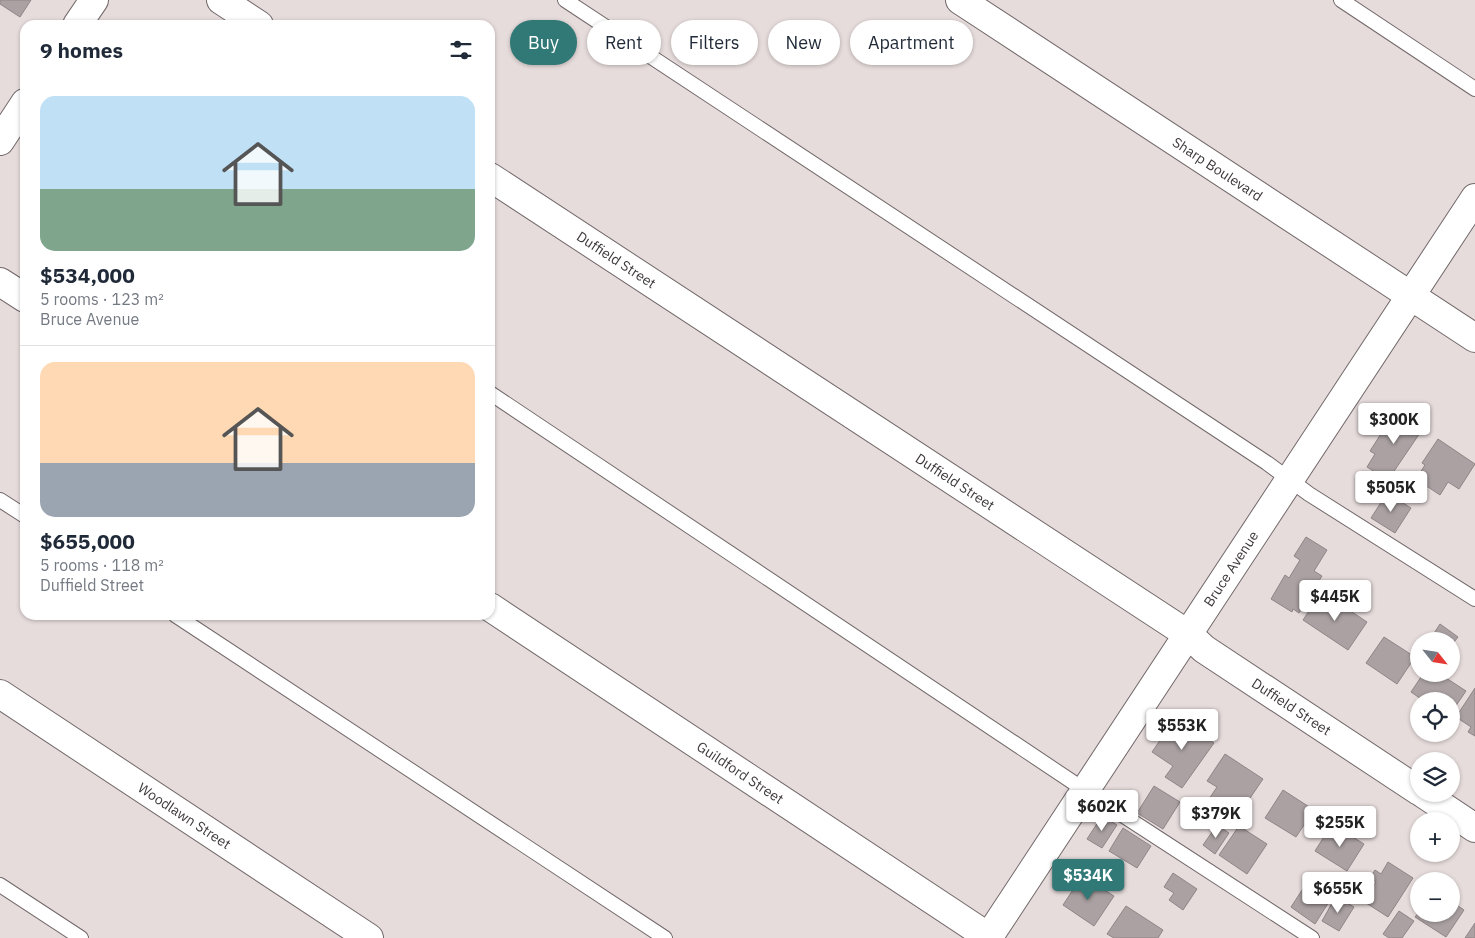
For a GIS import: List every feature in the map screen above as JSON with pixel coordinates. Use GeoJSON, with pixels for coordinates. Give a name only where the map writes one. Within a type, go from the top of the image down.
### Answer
{"type":"FeatureCollection","features":[{"type":"Feature","properties":{"kind":"street"},"geometry":{"type":"LineString","coordinates":[[80,20],[94,0]]}},
{"type":"Feature","properties":{"kind":"street"},"geometry":{"type":"LineString","coordinates":[[221,0],[251,20]]}},
{"type":"Feature","properties":{"kind":"street","name":"Sharp Boulevard"},"geometry":{"type":"LineString","coordinates":[[960,0],[1475,338]]}},
{"type":"Feature","properties":{"kind":"street"},"geometry":{"type":"LineString","coordinates":[[0,141],[20,111]]}},
{"type":"Feature","properties":{"kind":"street","name":"Duffield Street"},"geometry":{"type":"LineString","coordinates":[[495,180],[1188,635],[1204,649],[1410,785]]}},
{"type":"Feature","properties":{"kind":"street","name":"Bruce Avenue"},"geometry":{"type":"LineString","coordinates":[[989,938],[1475,198]]}},
{"type":"Feature","properties":{"kind":"street"},"geometry":{"type":"LineString","coordinates":[[0,282],[20,295]]}},
{"type":"Feature","properties":{"kind":"street","name":"Guildford Street"},"geometry":{"type":"LineString","coordinates":[[495,609],[989,938]]}},
{"type":"Feature","properties":{"kind":"street","name":"Woodlawn Street"},"geometry":{"type":"LineString","coordinates":[[0,694],[370,938]]}},
{"type":"Feature","properties":{"kind":"street"},"geometry":{"type":"LineString","coordinates":[[1436,802],[1475,828]]}},
{"type":"Feature","properties":{"kind":"lane"},"geometry":{"type":"LineString","coordinates":[[565,0],[1267,463],[1288,481],[1475,599]]}},
{"type":"Feature","properties":{"kind":"lane"},"geometry":{"type":"LineString","coordinates":[[1341,0],[1475,88]]}},
{"type":"Feature","properties":{"kind":"lane"},"geometry":{"type":"LineString","coordinates":[[495,396],[1086,790],[1312,938]]}},
{"type":"Feature","properties":{"kind":"lane"},"geometry":{"type":"LineString","coordinates":[[0,500],[20,513]]}},
{"type":"Feature","properties":{"kind":"lane"},"geometry":{"type":"LineString","coordinates":[[183,620],[665,938]]}},
{"type":"Feature","properties":{"kind":"lane"},"geometry":{"type":"LineString","coordinates":[[0,885],[81,938]]}},
{"type":"Feature","properties":{"kind":"building"},"geometry":{"type":"Polygon","coordinates":[[[0,0],[31,0],[20,17],[0,4],[0,0]]]}},
{"type":"Feature","properties":{"kind":"building"},"geometry":{"type":"Polygon","coordinates":[[[1409,412],[1422,420],[1416,431],[1420,433],[1388,480],[1367,467],[1375,454],[1370,451],[1393,415],[1403,422],[1409,412]]]}},
{"type":"Feature","properties":{"kind":"building"},"geometry":{"type":"Polygon","coordinates":[[[1438,439],[1475,464],[1459,489],[1448,482],[1440,495],[1416,479],[1425,465],[1422,463],[1438,439]]]}},
{"type":"Feature","properties":{"kind":"building"},"geometry":{"type":"Polygon","coordinates":[[[1387,493],[1411,508],[1395,533],[1371,518],[1387,493]]]}},
{"type":"Feature","properties":{"kind":"building"},"geometry":{"type":"Polygon","coordinates":[[[1306,537],[1327,550],[1314,571],[1322,576],[1299,613],[1293,609],[1292,612],[1271,599],[1285,575],[1289,578],[1300,560],[1294,556],[1306,537]]]}},
{"type":"Feature","properties":{"kind":"building"},"geometry":{"type":"Polygon","coordinates":[[[1319,596],[1332,604],[1334,600],[1367,622],[1348,650],[1303,620],[1319,596]]]}},
{"type":"Feature","properties":{"kind":"building"},"geometry":{"type":"Polygon","coordinates":[[[1440,624],[1451,632],[1435,632],[1440,624]]]}},
{"type":"Feature","properties":{"kind":"building"},"geometry":{"type":"Polygon","coordinates":[[[1384,637],[1410,654],[1410,664],[1397,684],[1366,663],[1384,637]]]}},
{"type":"Feature","properties":{"kind":"building"},"geometry":{"type":"Polygon","coordinates":[[[1418,682],[1452,682],[1466,691],[1460,700],[1460,692],[1411,692],[1418,682]]]}},
{"type":"Feature","properties":{"kind":"building"},"geometry":{"type":"Polygon","coordinates":[[[1475,688],[1475,736],[1468,732],[1471,727],[1460,720],[1460,711],[1475,688]]]}},
{"type":"Feature","properties":{"kind":"building"},"geometry":{"type":"Polygon","coordinates":[[[1176,717],[1214,743],[1182,788],[1165,777],[1173,766],[1152,752],[1176,717]]]}},
{"type":"Feature","properties":{"kind":"building"},"geometry":{"type":"Polygon","coordinates":[[[1225,754],[1263,779],[1244,807],[1233,799],[1224,813],[1207,802],[1217,787],[1207,781],[1225,754]]]}},
{"type":"Feature","properties":{"kind":"building"},"geometry":{"type":"Polygon","coordinates":[[[1154,786],[1180,802],[1163,829],[1137,813],[1154,786]]]}},
{"type":"Feature","properties":{"kind":"building"},"geometry":{"type":"Polygon","coordinates":[[[1283,790],[1314,810],[1296,837],[1265,818],[1283,790]]]}},
{"type":"Feature","properties":{"kind":"building"},"geometry":{"type":"Polygon","coordinates":[[[1102,816],[1117,825],[1102,848],[1087,839],[1102,816]]]}},
{"type":"Feature","properties":{"kind":"building"},"geometry":{"type":"Polygon","coordinates":[[[1332,824],[1364,844],[1347,871],[1315,851],[1332,824]]]}},
{"type":"Feature","properties":{"kind":"building"},"geometry":{"type":"Polygon","coordinates":[[[1217,825],[1229,833],[1215,854],[1203,845],[1217,825]]]}},
{"type":"Feature","properties":{"kind":"building"},"geometry":{"type":"Polygon","coordinates":[[[1239,826],[1267,844],[1247,874],[1219,855],[1239,826]]]}},
{"type":"Feature","properties":{"kind":"building"},"geometry":{"type":"Polygon","coordinates":[[[1123,828],[1151,846],[1137,868],[1109,851],[1123,828]]]}},
{"type":"Feature","properties":{"kind":"building"},"geometry":{"type":"Polygon","coordinates":[[[1388,862],[1410,876],[1410,883],[1388,917],[1363,901],[1376,882],[1370,878],[1375,870],[1381,874],[1388,862]]]}},
{"type":"Feature","properties":{"kind":"building"},"geometry":{"type":"Polygon","coordinates":[[[1173,873],[1197,889],[1183,910],[1169,900],[1174,893],[1164,887],[1173,873]]]}},
{"type":"Feature","properties":{"kind":"building"},"geometry":{"type":"Polygon","coordinates":[[[1082,876],[1114,896],[1094,926],[1063,905],[1082,876]]]}},
{"type":"Feature","properties":{"kind":"building"},"geometry":{"type":"Polygon","coordinates":[[[1308,881],[1332,897],[1315,924],[1291,907],[1308,881]]]}},
{"type":"Feature","properties":{"kind":"building"},"geometry":{"type":"Polygon","coordinates":[[[1336,896],[1354,907],[1339,931],[1322,921],[1336,896]]]}},
{"type":"Feature","properties":{"kind":"building"},"geometry":{"type":"Polygon","coordinates":[[[1126,906],[1163,930],[1158,938],[1114,938],[1107,934],[1126,906]]]}},
{"type":"Feature","properties":{"kind":"building"},"geometry":{"type":"Polygon","coordinates":[[[1460,907],[1464,910],[1460,916],[1460,907]]]}},
{"type":"Feature","properties":{"kind":"building"},"geometry":{"type":"Polygon","coordinates":[[[1399,911],[1410,918],[1410,922],[1413,922],[1402,938],[1389,938],[1383,934],[1399,911]]]}},
{"type":"Feature","properties":{"kind":"building"},"geometry":{"type":"Polygon","coordinates":[[[1423,922],[1456,922],[1446,937],[1423,922]]]}},
{"type":"Feature","properties":{"kind":"building"},"geometry":{"type":"Polygon","coordinates":[[[1475,923],[1475,938],[1465,938],[1475,923]]]}}]}
